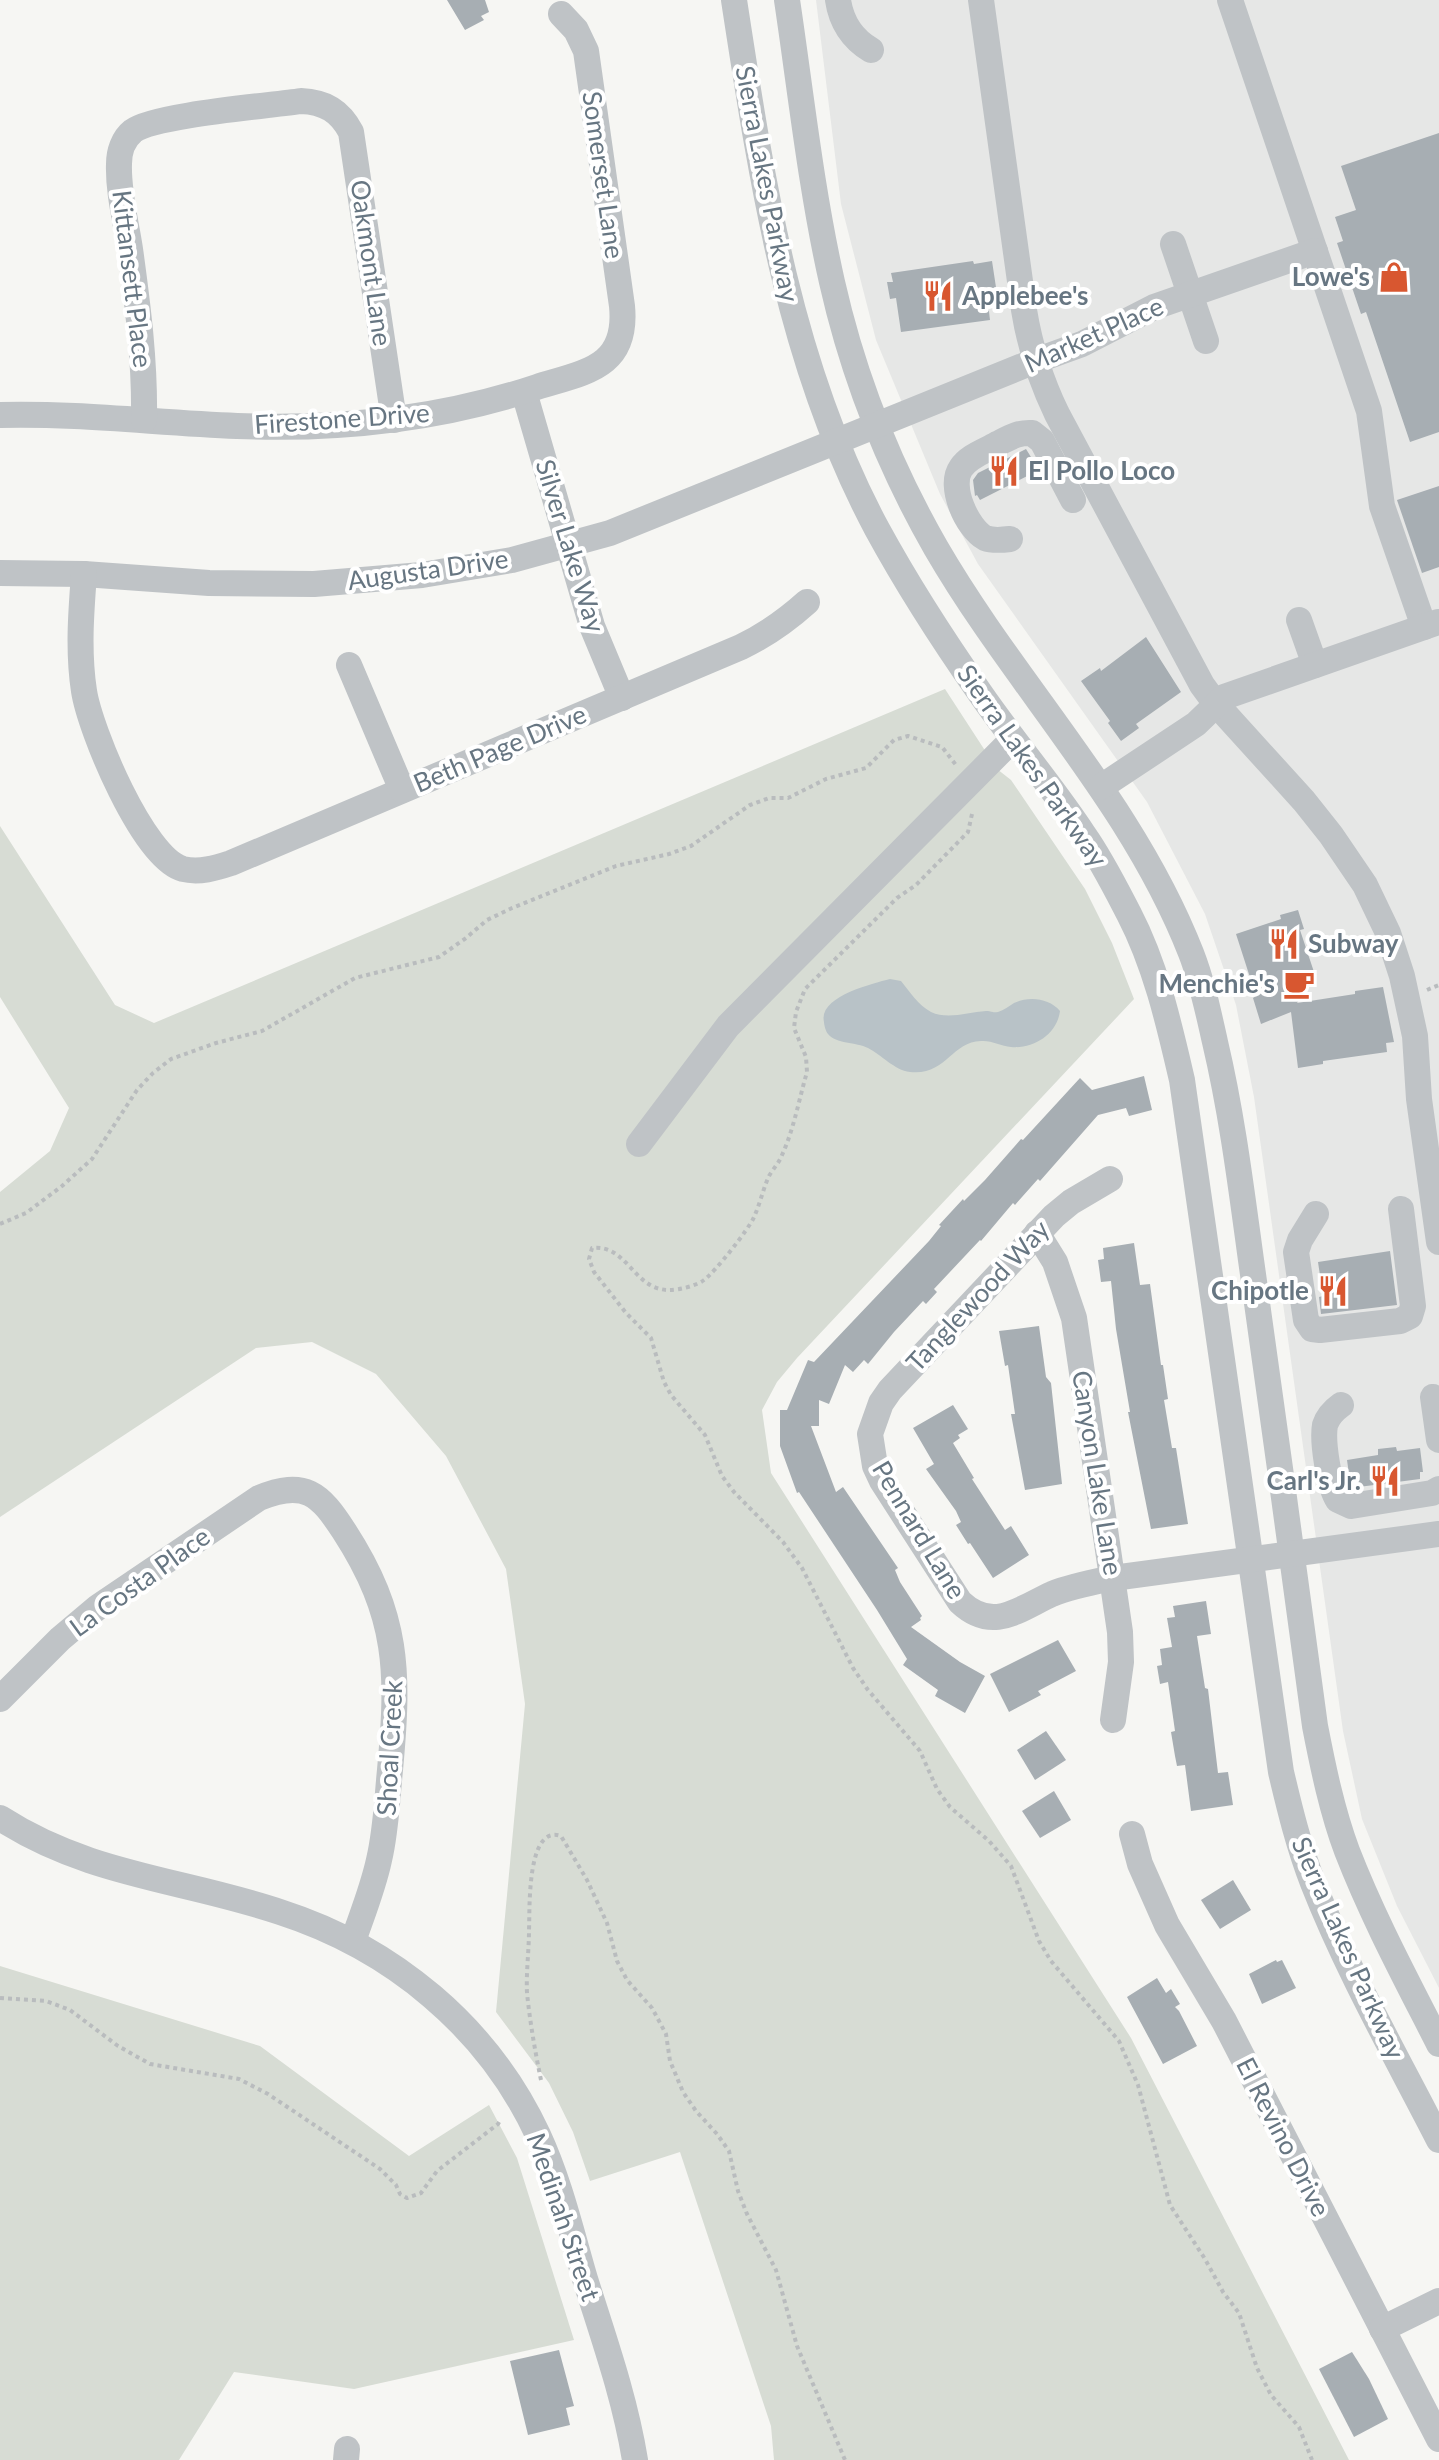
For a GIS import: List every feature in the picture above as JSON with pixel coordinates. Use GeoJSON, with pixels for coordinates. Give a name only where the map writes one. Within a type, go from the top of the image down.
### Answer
{"type":"FeatureCollection","features":[{"type":"Feature","properties":{"kind":"street","name":"Sierra Lakes Parkway"},"geometry":{"type":"LineString","coordinates":[[734,0],[757,150],[780,263],[809,369],[836,441],[865,507],[912,592],[980,694],[1085,835],[1130,916],[1162,997],[1182,1080],[1281,1772],[1294,1828],[1313,1884],[1348,1961],[1439,2140]]}},
{"type":"Feature","properties":{"kind":"street","name":"Sierra Lakes Parkway"},"geometry":{"type":"LineString","coordinates":[[787,0],[815,196],[833,286],[861,384],[877,425],[899,477],[958,584],[1128,828],[1178,920],[1201,980],[1229,1103],[1323,1766],[1346,1848],[1379,1927],[1439,2044]]}},
{"type":"Feature","properties":{"kind":"street"},"geometry":{"type":"LineString","coordinates":[[838,0],[849,30],[871,50]]}},
{"type":"Feature","properties":{"kind":"street"},"geometry":{"type":"LineString","coordinates":[[981,0],[1025,319],[1035,361],[1057,414],[1196,675],[1216,704],[1331,835],[1365,885],[1388,933],[1402,976],[1415,1036],[1420,1108],[1439,1242]]}},
{"type":"Feature","properties":{"kind":"street"},"geometry":{"type":"LineString","coordinates":[[1101,787],[1196,724],[1216,704],[1233,693],[1431,625],[1382,506],[1369,411],[1230,0]]}},
{"type":"Feature","properties":{"kind":"street","name":"Somerset Lane"},"geometry":{"type":"LineString","coordinates":[[561,14],[576,30],[586,51],[622,306],[623,332],[619,343]]}},
{"type":"Feature","properties":{"kind":"street","name":"Oakmont Lane"},"geometry":{"type":"LineString","coordinates":[[126,138],[134,130],[160,121],[301,101],[314,101],[336,111],[345,120],[354,144],[394,420]]}},
{"type":"Feature","properties":{"kind":"street","name":"Kittansett Place"},"geometry":{"type":"LineString","coordinates":[[126,138],[121,150],[119,177],[144,358],[144,420]]}},
{"type":"Feature","properties":{"kind":"street"},"geometry":{"type":"LineString","coordinates":[[1173,244],[1206,341]]}},
{"type":"Feature","properties":{"kind":"street","name":"Market Place"},"geometry":{"type":"LineString","coordinates":[[836,441],[1082,344],[1154,307],[1315,251]]}},
{"type":"Feature","properties":{"kind":"street","name":"Firestone Drive"},"geometry":{"type":"LineString","coordinates":[[0,415],[278,427],[394,420],[524,392],[592,368],[613,353],[619,343]]}},
{"type":"Feature","properties":{"kind":"street","name":"Silver Lake Way"},"geometry":{"type":"LineString","coordinates":[[524,392],[592,626],[622,698]]}},
{"type":"Feature","properties":{"kind":"street"},"geometry":{"type":"LineString","coordinates":[[1010,539],[991,540],[974,527],[955,484],[960,469],[969,459],[1017,434],[1032,433],[1042,441],[1073,500]]}},
{"type":"Feature","properties":{"kind":"street","name":"Augusta Drive"},"geometry":{"type":"LineString","coordinates":[[0,573],[84,574],[209,583],[339,583],[461,569],[512,560],[610,533],[836,441]]}},
{"type":"Feature","properties":{"kind":"street","name":"Beth Page Drive"},"geometry":{"type":"LineString","coordinates":[[84,574],[80,666],[90,719],[108,766],[149,839],[168,862],[182,869],[197,870],[231,863],[622,698],[765,635],[788,620],[807,602]]}},
{"type":"Feature","properties":{"kind":"street"},"geometry":{"type":"LineString","coordinates":[[1299,620],[1315,665]]}},
{"type":"Feature","properties":{"kind":"street"},"geometry":{"type":"LineString","coordinates":[[349,665],[402,790]]}},
{"type":"Feature","properties":{"kind":"street"},"geometry":{"type":"LineString","coordinates":[[639,1144],[728,1026],[1013,739]]}},
{"type":"Feature","properties":{"kind":"street","name":"Tanglewood Way"},"geometry":{"type":"LineString","coordinates":[[870,1434],[881,1403],[890,1390],[1037,1233],[1071,1202],[1110,1179]]}},
{"type":"Feature","properties":{"kind":"street"},"geometry":{"type":"LineString","coordinates":[[1316,1214],[1296,1252],[1306,1320],[1312,1329],[1320,1330],[1400,1321],[1410,1316],[1413,1306],[1401,1209]]}},
{"type":"Feature","properties":{"kind":"street","name":"Canyon Lake Lane"},"geometry":{"type":"LineString","coordinates":[[1037,1233],[1055,1262],[1074,1318],[1120,1632],[1121,1662],[1113,1720]]}},
{"type":"Feature","properties":{"kind":"street"},"geometry":{"type":"LineString","coordinates":[[1433,1397],[1439,1440]]}},
{"type":"Feature","properties":{"kind":"street"},"geometry":{"type":"LineString","coordinates":[[1341,1405],[1328,1418],[1324,1436],[1332,1487],[1338,1500],[1351,1506],[1432,1493],[1439,1489]]}},
{"type":"Feature","properties":{"kind":"street","name":"Pennard Lane"},"geometry":{"type":"LineString","coordinates":[[870,1434],[871,1451],[882,1481],[960,1602],[970,1611],[982,1616],[1007,1615],[1060,1591],[1113,1578]]}},
{"type":"Feature","properties":{"kind":"street","name":"La Costa Place"},"geometry":{"type":"LineString","coordinates":[[0,1699],[60,1639],[118,1592],[259,1498],[295,1490]]}},
{"type":"Feature","properties":{"kind":"street","name":"Shoal Creek"},"geometry":{"type":"LineString","coordinates":[[295,1490],[307,1492],[327,1506],[359,1555],[379,1597],[394,1664],[396,1709],[384,1836],[374,1880],[353,1941]]}},
{"type":"Feature","properties":{"kind":"street"},"geometry":{"type":"LineString","coordinates":[[1113,1578],[1439,1534]]}},
{"type":"Feature","properties":{"kind":"street","name":"Medinah Street"},"geometry":{"type":"LineString","coordinates":[[0,1818],[33,1838],[89,1862],[260,1905],[353,1941],[403,1973],[447,2009],[487,2052],[523,2106],[547,2156],[624,2406],[635,2460]]}},
{"type":"Feature","properties":{"kind":"street","name":"El Revino Drive"},"geometry":{"type":"LineString","coordinates":[[1132,1834],[1140,1864],[1167,1925],[1224,2021],[1439,2439]]}},
{"type":"Feature","properties":{"kind":"street"},"geometry":{"type":"LineString","coordinates":[[1382,2329],[1439,2301]]}},
{"type":"Feature","properties":{"kind":"path"},"geometry":{"type":"LineString","coordinates":[[0,1224],[26,1213],[92,1159],[137,1090],[171,1059],[262,1031],[355,978],[439,957],[487,920],[512,908],[616,866],[691,846],[750,805],[769,798],[788,798],[826,779],[866,768],[894,740],[908,736],[942,747],[953,760],[972,802],[968,832],[805,989],[796,1012],[794,1028],[806,1057],[807,1072],[782,1155],[769,1177],[754,1218],[742,1236],[704,1281],[667,1291],[650,1285],[614,1250],[592,1248],[589,1259],[594,1272],[626,1313],[651,1338],[664,1382],[671,1395],[705,1435],[722,1476],[783,1542],[802,1568],[853,1668],[920,1751],[937,1789],[950,1807],[989,1841],[1011,1866],[1039,1941],[1051,1961],[1119,2041],[1138,2085],[1170,2205],[1239,2313],[1257,2368],[1271,2395],[1299,2427],[1312,2460]]}},
{"type":"Feature","properties":{"kind":"path"},"geometry":{"type":"LineString","coordinates":[[541,2080],[527,1992],[530,1875],[543,1841],[555,1834],[561,1836],[587,1880],[607,1923],[617,1961],[627,1980],[652,2008],[666,2034],[670,2061],[683,2092],[729,2151],[738,2191],[776,2270],[797,2346],[845,2460]]}},
{"type":"Feature","properties":{"kind":"path"},"geometry":{"type":"LineString","coordinates":[[0,1998],[46,2001],[70,2010],[118,2046],[150,2064],[239,2079],[380,2169],[407,2198],[421,2193],[437,2171],[501,2119]]}},
{"type":"Feature","properties":{"kind":"shaded area"},"geometry":{"type":"Polygon","coordinates":[[[816,0],[1439,0],[1439,1988],[1397,1906],[1362,1819],[1343,1731],[1254,1097],[1236,1005],[1205,914],[1147,802],[978,564],[940,494],[876,340],[841,204],[816,0]]]}},
{"type":"Feature","properties":{"kind":"shaded area"},"geometry":{"type":"Polygon","coordinates":[[[945,689],[997,769],[1011,780],[1085,889],[1112,943],[1134,999],[777,1382],[762,1410],[771,1473],[1131,2038],[1349,2460],[774,2460],[771,2426],[680,2152],[590,2181],[573,2132],[549,2083],[496,2012],[525,1704],[506,1569],[446,1456],[376,1374],[312,1342],[256,1348],[0,1517],[0,1192],[50,1151],[69,1108],[0,997],[0,826],[115,1005],[154,1023],[945,689]]]}},
{"type":"Feature","properties":{"kind":"shaded area"},"geometry":{"type":"Polygon","coordinates":[[[890,979],[901,981],[922,1006],[938,1014],[998,1012],[1014,1003],[1032,999],[1050,1003],[1060,1011],[1054,1027],[1036,1043],[1020,1047],[985,1041],[971,1043],[932,1069],[904,1071],[868,1048],[832,1037],[824,1025],[824,1013],[837,999],[859,988],[890,979]]]}},
{"type":"Feature","properties":{"kind":"shaded area"},"geometry":{"type":"Polygon","coordinates":[[[0,1966],[260,2046],[409,2156],[489,2105],[517,2158],[574,2340],[354,2389],[234,2372],[179,2460],[0,2460],[0,1966]]]}},
{"type":"Feature","properties":{"kind":"building"},"geometry":{"type":"Polygon","coordinates":[[[447,0],[485,0],[489,12],[481,16],[484,20],[465,30],[447,0]]]}},
{"type":"Feature","properties":{"kind":"building","name":"Lowe's"},"geometry":{"type":"Polygon","coordinates":[[[1439,133],[1439,432],[1410,442],[1366,312],[1361,314],[1337,243],[1343,241],[1335,217],[1356,210],[1341,166],[1439,133]]]}},
{"type":"Feature","properties":{"kind":"building","name":"Applebee's"},"geometry":{"type":"Polygon","coordinates":[[[973,261],[974,264],[992,261],[997,294],[987,295],[990,320],[901,332],[896,298],[890,299],[887,282],[893,282],[891,273],[973,261]]]}},
{"type":"Feature","properties":{"kind":"building","name":"El Pollo Loco"},"geometry":{"type":"Polygon","coordinates":[[[1026,449],[1039,470],[980,500],[975,496],[973,480],[978,473],[1026,449]]]}},
{"type":"Feature","properties":{"kind":"building"},"geometry":{"type":"Polygon","coordinates":[[[1439,486],[1439,567],[1422,573],[1397,500],[1439,486]]]}},
{"type":"Feature","properties":{"kind":"building"},"geometry":{"type":"Polygon","coordinates":[[[1146,637],[1181,692],[1136,724],[1139,728],[1121,741],[1081,681],[1100,668],[1101,671],[1146,637]]]}},
{"type":"Feature","properties":{"kind":"building"},"geometry":{"type":"Polygon","coordinates":[[[1298,910],[1304,929],[1300,930],[1316,978],[1297,1003],[1383,987],[1394,1042],[1386,1043],[1387,1052],[1323,1061],[1323,1064],[1298,1068],[1291,1012],[1261,1024],[1253,998],[1256,996],[1236,934],[1298,910]]]}},
{"type":"Feature","properties":{"kind":"building"},"geometry":{"type":"Polygon","coordinates":[[[1144,1076],[1152,1110],[1129,1116],[1126,1108],[1098,1115],[1040,1181],[1038,1179],[1015,1205],[1013,1203],[934,1289],[937,1292],[926,1304],[923,1301],[868,1364],[864,1360],[853,1372],[845,1365],[829,1404],[819,1400],[819,1426],[811,1426],[836,1492],[843,1487],[898,1568],[895,1570],[900,1582],[922,1616],[911,1627],[985,1676],[965,1713],[935,1696],[938,1690],[903,1665],[907,1659],[877,1610],[797,1493],[780,1446],[780,1410],[787,1410],[808,1360],[814,1362],[929,1241],[963,1199],[985,1180],[1080,1078],[1092,1090],[1144,1076]]]}},
{"type":"Feature","properties":{"kind":"building"},"geometry":{"type":"Polygon","coordinates":[[[1134,1243],[1140,1285],[1150,1284],[1168,1399],[1164,1400],[1172,1448],[1176,1448],[1188,1524],[1151,1529],[1128,1412],[1111,1281],[1101,1282],[1098,1260],[1104,1259],[1103,1248],[1134,1243]]]}},
{"type":"Feature","properties":{"kind":"building"},"geometry":{"type":"Polygon","coordinates":[[[1390,1251],[1397,1305],[1321,1314],[1319,1297],[1323,1296],[1318,1262],[1390,1251]]]}},
{"type":"Feature","properties":{"kind":"building"},"geometry":{"type":"Polygon","coordinates":[[[1039,1326],[1046,1377],[1051,1383],[1062,1484],[1025,1490],[1011,1414],[1015,1414],[1008,1365],[1005,1366],[999,1331],[1039,1326]]]}},
{"type":"Feature","properties":{"kind":"building"},"geometry":{"type":"Polygon","coordinates":[[[953,1405],[968,1429],[958,1435],[960,1438],[953,1443],[1005,1530],[1011,1526],[1029,1555],[993,1578],[956,1525],[961,1522],[956,1511],[926,1469],[934,1464],[913,1428],[953,1405]]]}},
{"type":"Feature","properties":{"kind":"building","name":"Carl's Jr."},"geometry":{"type":"Polygon","coordinates":[[[1396,1447],[1397,1451],[1420,1448],[1423,1472],[1420,1472],[1420,1479],[1351,1488],[1347,1460],[1378,1455],[1378,1449],[1396,1447]]]}},
{"type":"Feature","properties":{"kind":"building"},"geometry":{"type":"Polygon","coordinates":[[[1206,1601],[1211,1634],[1197,1636],[1205,1688],[1208,1689],[1218,1773],[1228,1772],[1233,1805],[1191,1811],[1185,1765],[1177,1766],[1175,1756],[1168,1682],[1160,1684],[1157,1666],[1162,1665],[1160,1649],[1172,1647],[1167,1618],[1175,1617],[1173,1606],[1206,1601]]]}},
{"type":"Feature","properties":{"kind":"building"},"geometry":{"type":"Polygon","coordinates":[[[1058,1640],[1076,1671],[1038,1691],[1041,1695],[1009,1712],[990,1674],[1058,1640]]]}},
{"type":"Feature","properties":{"kind":"building"},"geometry":{"type":"Polygon","coordinates":[[[1046,1731],[1066,1760],[1035,1780],[1017,1750],[1046,1731]]]}},
{"type":"Feature","properties":{"kind":"building"},"geometry":{"type":"Polygon","coordinates":[[[1054,1791],[1071,1820],[1040,1838],[1022,1811],[1054,1791]]]}},
{"type":"Feature","properties":{"kind":"building"},"geometry":{"type":"Polygon","coordinates":[[[1233,1880],[1251,1910],[1220,1929],[1201,1900],[1233,1880]]]}},
{"type":"Feature","properties":{"kind":"building"},"geometry":{"type":"Polygon","coordinates":[[[1282,1960],[1296,1988],[1262,2004],[1249,1974],[1282,1960]]]}},
{"type":"Feature","properties":{"kind":"building"},"geometry":{"type":"Polygon","coordinates":[[[1157,1978],[1166,1993],[1171,1989],[1180,2004],[1175,2007],[1197,2046],[1163,2064],[1127,1997],[1157,1978]]]}},
{"type":"Feature","properties":{"kind":"building"},"geometry":{"type":"Polygon","coordinates":[[[559,2350],[574,2406],[566,2408],[570,2425],[528,2435],[510,2361],[559,2350]]]}},
{"type":"Feature","properties":{"kind":"building"},"geometry":{"type":"Polygon","coordinates":[[[1352,2352],[1388,2419],[1354,2437],[1319,2369],[1352,2352]]]}},
{"type":"Feature","properties":{"kind":"place","name":"Lowe's"},"geometry":{"type":"Point","coordinates":[1394,277]}},
{"type":"Feature","properties":{"kind":"place","name":"Applebee's"},"geometry":{"type":"Point","coordinates":[938,296]}},
{"type":"Feature","properties":{"kind":"place","name":"El Pollo Loco"},"geometry":{"type":"Point","coordinates":[1004,471]}},
{"type":"Feature","properties":{"kind":"place","name":"Subway"},"geometry":{"type":"Point","coordinates":[1284,944]}},
{"type":"Feature","properties":{"kind":"place","name":"Menchie's"},"geometry":{"type":"Point","coordinates":[1299,984]}},
{"type":"Feature","properties":{"kind":"place","name":"Chipotle"},"geometry":{"type":"Point","coordinates":[1333,1291]}},
{"type":"Feature","properties":{"kind":"place","name":"Carl's Jr."},"geometry":{"type":"Point","coordinates":[1385,1481]}}]}
